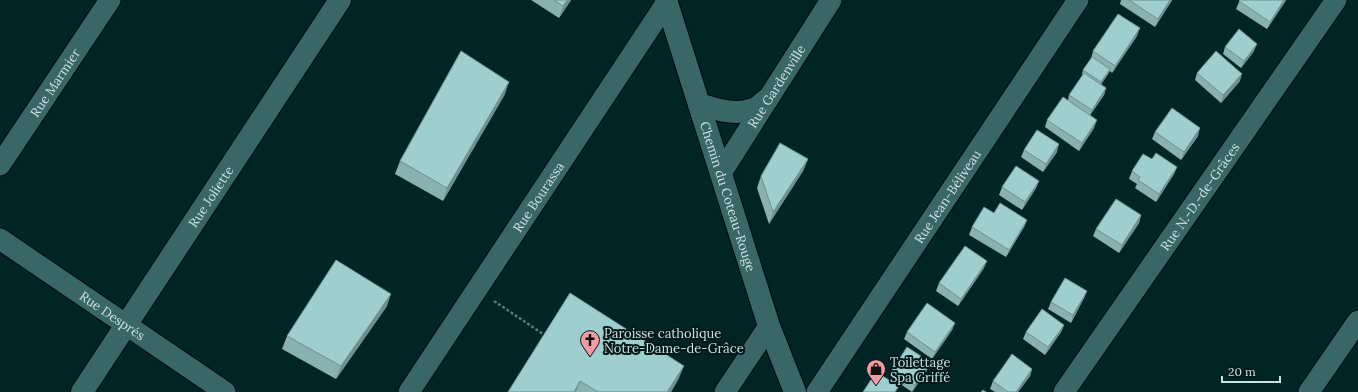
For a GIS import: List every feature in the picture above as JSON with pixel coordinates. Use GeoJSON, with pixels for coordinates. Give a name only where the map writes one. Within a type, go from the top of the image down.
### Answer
{"type":"FeatureCollection","features":[{"type":"Feature","properties":{"kind":"street","name":"Rue Marmier"},"geometry":{"type":"LineString","coordinates":[[0,165],[110,0]]}},
{"type":"Feature","properties":{"kind":"street","name":"Rue Joliette"},"geometry":{"type":"LineString","coordinates":[[82,392],[340,0]]}},
{"type":"Feature","properties":{"kind":"street","name":"Rue Gardenville"},"geometry":{"type":"LineString","coordinates":[[720,173],[831,0]]}},
{"type":"Feature","properties":{"kind":"street","name":"Rue Jean-Béliveau"},"geometry":{"type":"LineString","coordinates":[[817,392],[1078,0]]}},
{"type":"Feature","properties":{"kind":"street","name":"Rue N.-D.-de-Grâces"},"geometry":{"type":"LineString","coordinates":[[1064,392],[1336,0]]}},
{"type":"Feature","properties":{"kind":"street","name":"Chemin du Coteau-Rouge"},"geometry":{"type":"LineString","coordinates":[[666,1],[769,326],[795,392]]}},
{"type":"Feature","properties":{"kind":"street","name":"Rue Bourassa"},"geometry":{"type":"LineString","coordinates":[[409,392],[666,1]]}},
{"type":"Feature","properties":{"kind":"street"},"geometry":{"type":"LineString","coordinates":[[699,104],[724,111],[737,112],[754,109],[766,100]]}},
{"type":"Feature","properties":{"kind":"street","name":"Rue Després"},"geometry":{"type":"LineString","coordinates":[[0,239],[225,392]]}},
{"type":"Feature","properties":{"kind":"street"},"geometry":{"type":"LineString","coordinates":[[1309,392],[1358,321]]}},
{"type":"Feature","properties":{"kind":"street"},"geometry":{"type":"LineString","coordinates":[[725,392],[769,326]]}},
{"type":"Feature","properties":{"kind":"path"},"geometry":{"type":"LineString","coordinates":[[492,300],[546,336]]}},
{"type":"Feature","properties":{"kind":"building"},"geometry":{"type":"Polygon","coordinates":[[[554,0],[567,0],[563,6],[554,0]]]}},
{"type":"Feature","properties":{"kind":"building"},"geometry":{"type":"Polygon","coordinates":[[[1129,0],[1170,0],[1158,19],[1129,0]]]}},
{"type":"Feature","properties":{"kind":"building"},"geometry":{"type":"Polygon","coordinates":[[[1284,0],[1270,22],[1239,1],[1284,0]]]}},
{"type":"Feature","properties":{"kind":"building"},"geometry":{"type":"Polygon","coordinates":[[[1118,14],[1140,28],[1115,66],[1093,51],[1118,14]]]}},
{"type":"Feature","properties":{"kind":"building"},"geometry":{"type":"Polygon","coordinates":[[[1239,29],[1257,44],[1244,61],[1225,47],[1239,29]]]}},
{"type":"Feature","properties":{"kind":"building"},"geometry":{"type":"Polygon","coordinates":[[[461,51],[509,82],[447,188],[400,161],[461,51]]]}},
{"type":"Feature","properties":{"kind":"building"},"geometry":{"type":"Polygon","coordinates":[[[1216,51],[1242,74],[1223,95],[1197,73],[1216,51]]]}},
{"type":"Feature","properties":{"kind":"building"},"geometry":{"type":"Polygon","coordinates":[[[1092,57],[1110,69],[1101,82],[1083,70],[1092,57]]]}},
{"type":"Feature","properties":{"kind":"building"},"geometry":{"type":"Polygon","coordinates":[[[1084,73],[1106,88],[1092,110],[1069,95],[1084,73]]]}},
{"type":"Feature","properties":{"kind":"building"},"geometry":{"type":"Polygon","coordinates":[[[1063,97],[1097,120],[1082,143],[1047,120],[1063,97]]]}},
{"type":"Feature","properties":{"kind":"building"},"geometry":{"type":"Polygon","coordinates":[[[1172,108],[1200,128],[1184,152],[1155,132],[1172,108]]]}},
{"type":"Feature","properties":{"kind":"building"},"geometry":{"type":"Polygon","coordinates":[[[1037,130],[1059,144],[1046,164],[1024,150],[1037,130]]]}},
{"type":"Feature","properties":{"kind":"building"},"geometry":{"type":"Polygon","coordinates":[[[780,143],[808,159],[773,212],[761,176],[780,143]]]}},
{"type":"Feature","properties":{"kind":"building"},"geometry":{"type":"Polygon","coordinates":[[[1156,153],[1177,167],[1159,194],[1138,180],[1140,177],[1132,171],[1143,154],[1152,159],[1156,153]]]}},
{"type":"Feature","properties":{"kind":"building"},"geometry":{"type":"Polygon","coordinates":[[[1016,166],[1039,181],[1025,202],[1002,187],[1016,166]]]}},
{"type":"Feature","properties":{"kind":"building"},"geometry":{"type":"Polygon","coordinates":[[[1116,199],[1141,215],[1122,245],[1096,229],[1116,199]]]}},
{"type":"Feature","properties":{"kind":"building"},"geometry":{"type":"Polygon","coordinates":[[[1000,203],[1027,220],[1009,250],[972,227],[984,207],[994,213],[1000,203]]]}},
{"type":"Feature","properties":{"kind":"building"},"geometry":{"type":"Polygon","coordinates":[[[965,246],[987,261],[961,299],[939,283],[965,246]]]}},
{"type":"Feature","properties":{"kind":"building"},"geometry":{"type":"Polygon","coordinates":[[[336,260],[391,294],[341,366],[287,336],[336,260]]]}},
{"type":"Feature","properties":{"kind":"building"},"geometry":{"type":"Polygon","coordinates":[[[1065,278],[1087,291],[1073,315],[1051,302],[1065,278]]]}},
{"type":"Feature","properties":{"kind":"building","name":"Paroisse catholique Notre-Dame-de-Grâce"},"geometry":{"type":"Polygon","coordinates":[[[570,293],[684,366],[667,392],[598,392],[580,381],[574,392],[508,392],[570,293]]]}},
{"type":"Feature","properties":{"kind":"building"},"geometry":{"type":"Polygon","coordinates":[[[927,303],[955,323],[935,352],[907,332],[927,303]]]}},
{"type":"Feature","properties":{"kind":"building"},"geometry":{"type":"Polygon","coordinates":[[[1042,309],[1064,325],[1048,347],[1026,332],[1042,309]]]}},
{"type":"Feature","properties":{"kind":"building"},"geometry":{"type":"Polygon","coordinates":[[[907,347],[930,362],[915,385],[892,370],[907,347]]]}},
{"type":"Feature","properties":{"kind":"building"},"geometry":{"type":"Polygon","coordinates":[[[1012,354],[1032,369],[1016,392],[1008,392],[993,381],[1012,354]]]}},
{"type":"Feature","properties":{"kind":"building"},"geometry":{"type":"Polygon","coordinates":[[[876,372],[899,386],[895,392],[863,392],[876,372]]]}},
{"type":"Feature","properties":{"kind":"place","name":"Paroisse catholique Notre-Dame-de-Grâce"},"geometry":{"type":"Point","coordinates":[590,357]}},
{"type":"Feature","properties":{"kind":"place","name":"Toilettage Spa Griffé"},"geometry":{"type":"Point","coordinates":[876,386]}}]}
